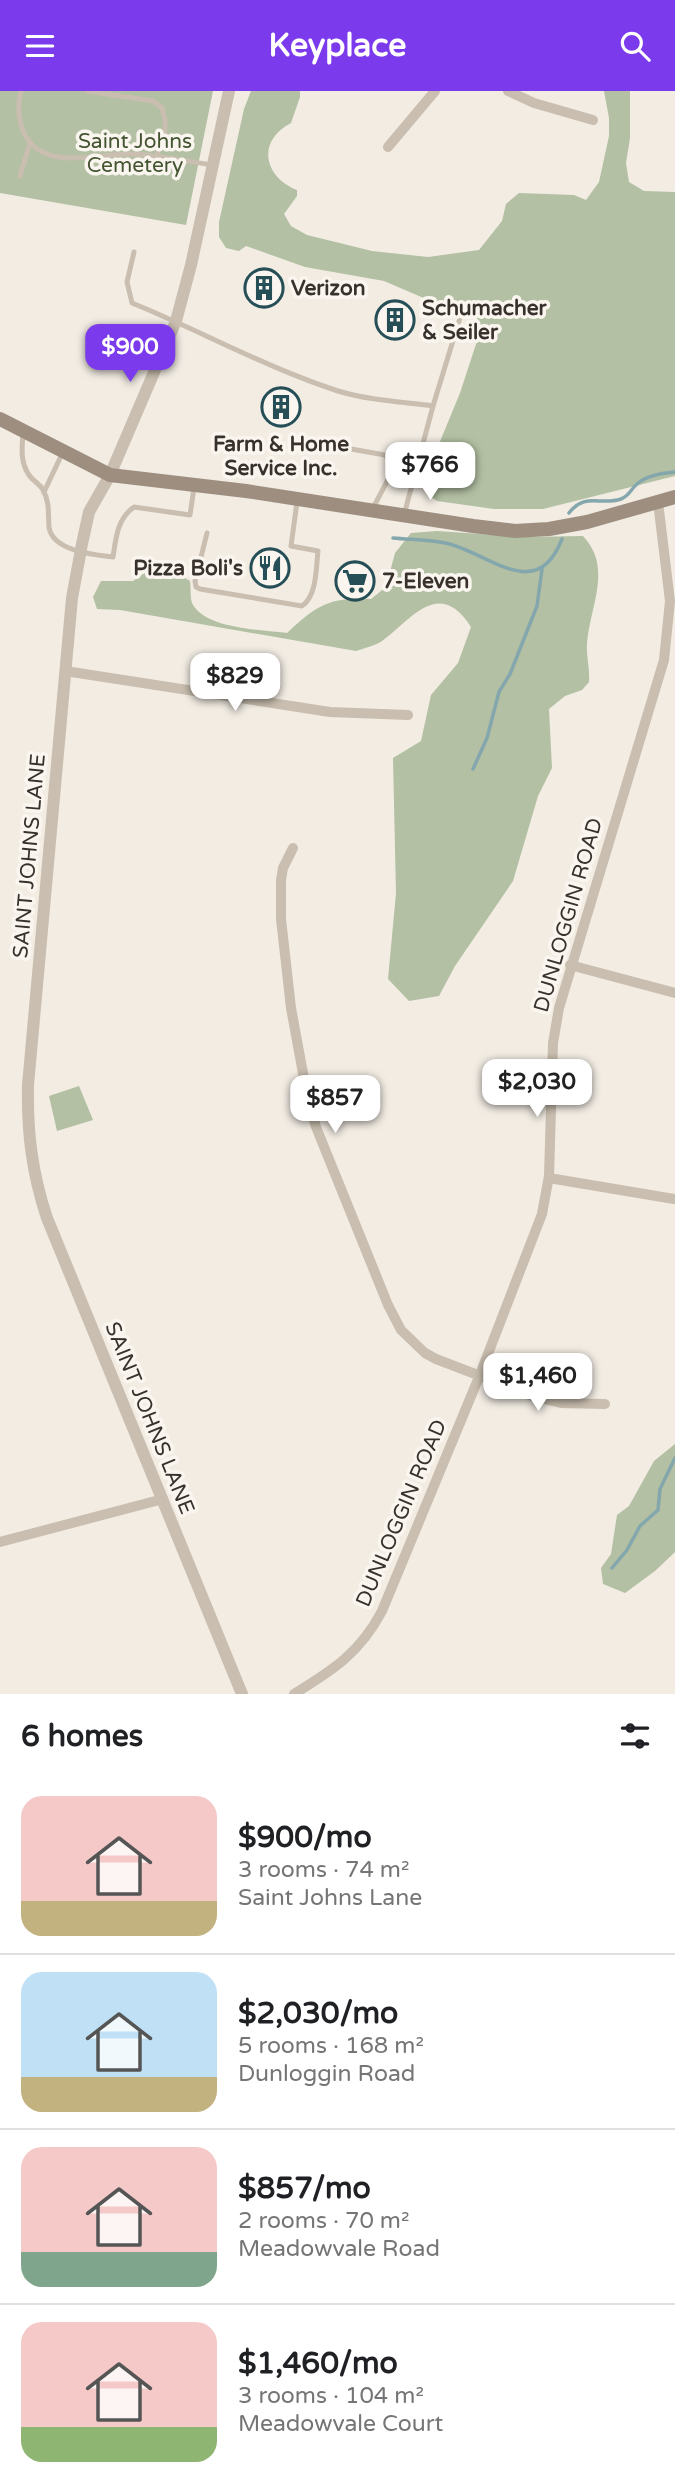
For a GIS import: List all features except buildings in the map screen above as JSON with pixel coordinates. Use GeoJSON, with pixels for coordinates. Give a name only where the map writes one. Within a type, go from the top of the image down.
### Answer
{"type":"FeatureCollection","features":[{"type":"Feature","properties":{"kind":"main road"},"geometry":{"type":"LineString","coordinates":[[0,419],[110,475],[195,484],[472,526],[549,529],[586,522],[675,497]]}},
{"type":"Feature","properties":{"kind":"street","name":"SAINT JOHNS LANE"},"geometry":{"type":"LineString","coordinates":[[229,91],[176,321],[110,475],[89,512],[80,552],[72,598],[65,671],[28,1085],[27,1122],[30,1155],[47,1218],[242,1694]]}},
{"type":"Feature","properties":{"kind":"street"},"geometry":{"type":"LineString","coordinates":[[388,147],[435,91]]}},
{"type":"Feature","properties":{"kind":"street"},"geometry":{"type":"LineString","coordinates":[[508,91],[534,103],[593,120]]}},
{"type":"Feature","properties":{"kind":"street","name":"DUNLOGGIN ROAD"},"geometry":{"type":"LineString","coordinates":[[294,1694],[340,1664],[370,1634],[382,1611],[479,1377],[542,1214],[549,1178],[554,1043],[559,1008],[656,690],[668,634],[673,601],[658,502]]}},
{"type":"Feature","properties":{"kind":"street"},"geometry":{"type":"LineString","coordinates":[[65,671],[317,710],[351,714],[408,715]]}},
{"type":"Feature","properties":{"kind":"street"},"geometry":{"type":"LineString","coordinates":[[293,848],[283,868],[281,880],[283,940],[303,1075],[316,1127],[387,1305],[401,1330],[425,1353],[479,1377],[561,1403],[605,1405]]}},
{"type":"Feature","properties":{"kind":"street"},"geometry":{"type":"LineString","coordinates":[[570,965],[675,993]]}},
{"type":"Feature","properties":{"kind":"street"},"geometry":{"type":"LineString","coordinates":[[549,1178],[675,1198]]}},
{"type":"Feature","properties":{"kind":"street"},"geometry":{"type":"LineString","coordinates":[[0,1542],[163,1499]]}},
{"type":"Feature","properties":{"kind":"lane"},"geometry":{"type":"LineString","coordinates":[[21,91],[18,115],[30,143],[43,153],[66,158],[118,154],[214,165]]}},
{"type":"Feature","properties":{"kind":"lane"},"geometry":{"type":"LineString","coordinates":[[87,91],[153,101],[162,108],[165,134],[156,157]]}},
{"type":"Feature","properties":{"kind":"lane"},"geometry":{"type":"LineString","coordinates":[[20,176],[30,143]]}},
{"type":"Feature","properties":{"kind":"lane"},"geometry":{"type":"LineString","coordinates":[[134,251],[127,282],[132,303],[338,391],[433,406]]}},
{"type":"Feature","properties":{"kind":"lane"},"geometry":{"type":"LineString","coordinates":[[404,515],[463,308]]}},
{"type":"Feature","properties":{"kind":"lane"},"geometry":{"type":"LineString","coordinates":[[23,431],[22,461],[30,477],[40,484],[44,492],[48,504],[50,531],[57,541],[80,552],[113,557],[121,522],[134,507],[190,515],[195,484]]}},
{"type":"Feature","properties":{"kind":"lane"},"geometry":{"type":"LineString","coordinates":[[334,446],[385,455],[393,462],[393,470],[372,510]]}},
{"type":"Feature","properties":{"kind":"lane"},"geometry":{"type":"LineString","coordinates":[[44,492],[63,452]]}},
{"type":"Feature","properties":{"kind":"lane"},"geometry":{"type":"LineString","coordinates":[[207,533],[196,587],[302,605],[307,602],[312,591],[318,551],[290,547],[298,499]]}},
{"type":"Feature","properties":{"kind":"green space","name":"Saint Johns Cemetery"},"geometry":{"type":"Polygon","coordinates":[[[0,91],[213,91],[186,225],[0,193],[0,91]]]}},
{"type":"Feature","properties":{"kind":"green space"},"geometry":{"type":"Polygon","coordinates":[[[251,91],[300,91],[291,123],[273,139],[268,158],[277,177],[297,190],[297,196],[284,214],[291,226],[307,235],[372,251],[428,257],[479,250],[502,221],[506,204],[519,193],[574,195],[586,200],[599,182],[609,136],[604,91],[630,91],[630,138],[626,163],[629,182],[644,191],[675,192],[675,476],[543,509],[494,509],[437,501],[427,494],[427,473],[460,393],[477,341],[478,320],[471,306],[456,302],[440,305],[384,281],[305,267],[246,246],[239,251],[226,248],[219,237],[219,222],[244,109],[251,91]]]}},
{"type":"Feature","properties":{"kind":"green space"},"geometry":{"type":"Polygon","coordinates":[[[437,531],[523,537],[583,536],[592,548],[598,574],[587,643],[589,682],[582,690],[565,696],[549,709],[552,768],[538,796],[513,881],[455,966],[439,996],[409,1001],[388,979],[396,893],[393,758],[421,741],[431,695],[458,663],[471,627],[459,612],[448,605],[437,604],[415,614],[379,643],[356,651],[120,610],[97,609],[93,597],[101,581],[133,581],[146,572],[159,570],[179,574],[190,581],[192,603],[199,612],[209,618],[235,627],[287,633],[324,605],[334,601],[371,599],[386,587],[395,553],[411,533],[437,531]]]}},
{"type":"Feature","properties":{"kind":"green space"},"geometry":{"type":"Polygon","coordinates":[[[79,1086],[93,1120],[57,1131],[49,1096],[79,1086]]]}},
{"type":"Feature","properties":{"kind":"green space"},"geometry":{"type":"Polygon","coordinates":[[[675,1444],[675,1552],[625,1593],[603,1584],[601,1568],[611,1554],[617,1515],[629,1506],[654,1461],[675,1444]]]}},
{"type":"Feature","properties":{"kind":"waterway"},"geometry":{"type":"LineString","coordinates":[[569,513],[587,501],[621,499],[645,478],[675,472]]}},
{"type":"Feature","properties":{"kind":"waterway"},"geometry":{"type":"LineString","coordinates":[[393,538],[446,543],[499,565],[528,572],[541,568],[552,558],[562,539]]}},
{"type":"Feature","properties":{"kind":"waterway"},"geometry":{"type":"LineString","coordinates":[[473,769],[487,738],[499,692],[510,674],[537,606],[542,569]]}},
{"type":"Feature","properties":{"kind":"waterway"},"geometry":{"type":"LineString","coordinates":[[612,1568],[627,1550],[640,1526],[658,1510],[660,1489],[675,1458]]}},
{"type":"Feature","properties":{"kind":"place","name":"Verizon"},"geometry":{"type":"Point","coordinates":[264,288]}},
{"type":"Feature","properties":{"kind":"place","name":"Schumacher & Seiler"},"geometry":{"type":"Point","coordinates":[395,320]}},
{"type":"Feature","properties":{"kind":"place","name":"Farm & Home Service Inc."},"geometry":{"type":"Point","coordinates":[281,407]}},
{"type":"Feature","properties":{"kind":"place","name":"Pizza Boli's"},"geometry":{"type":"Point","coordinates":[270,568]}},
{"type":"Feature","properties":{"kind":"place","name":"7-Eleven"},"geometry":{"type":"Point","coordinates":[355,581]}}]}
